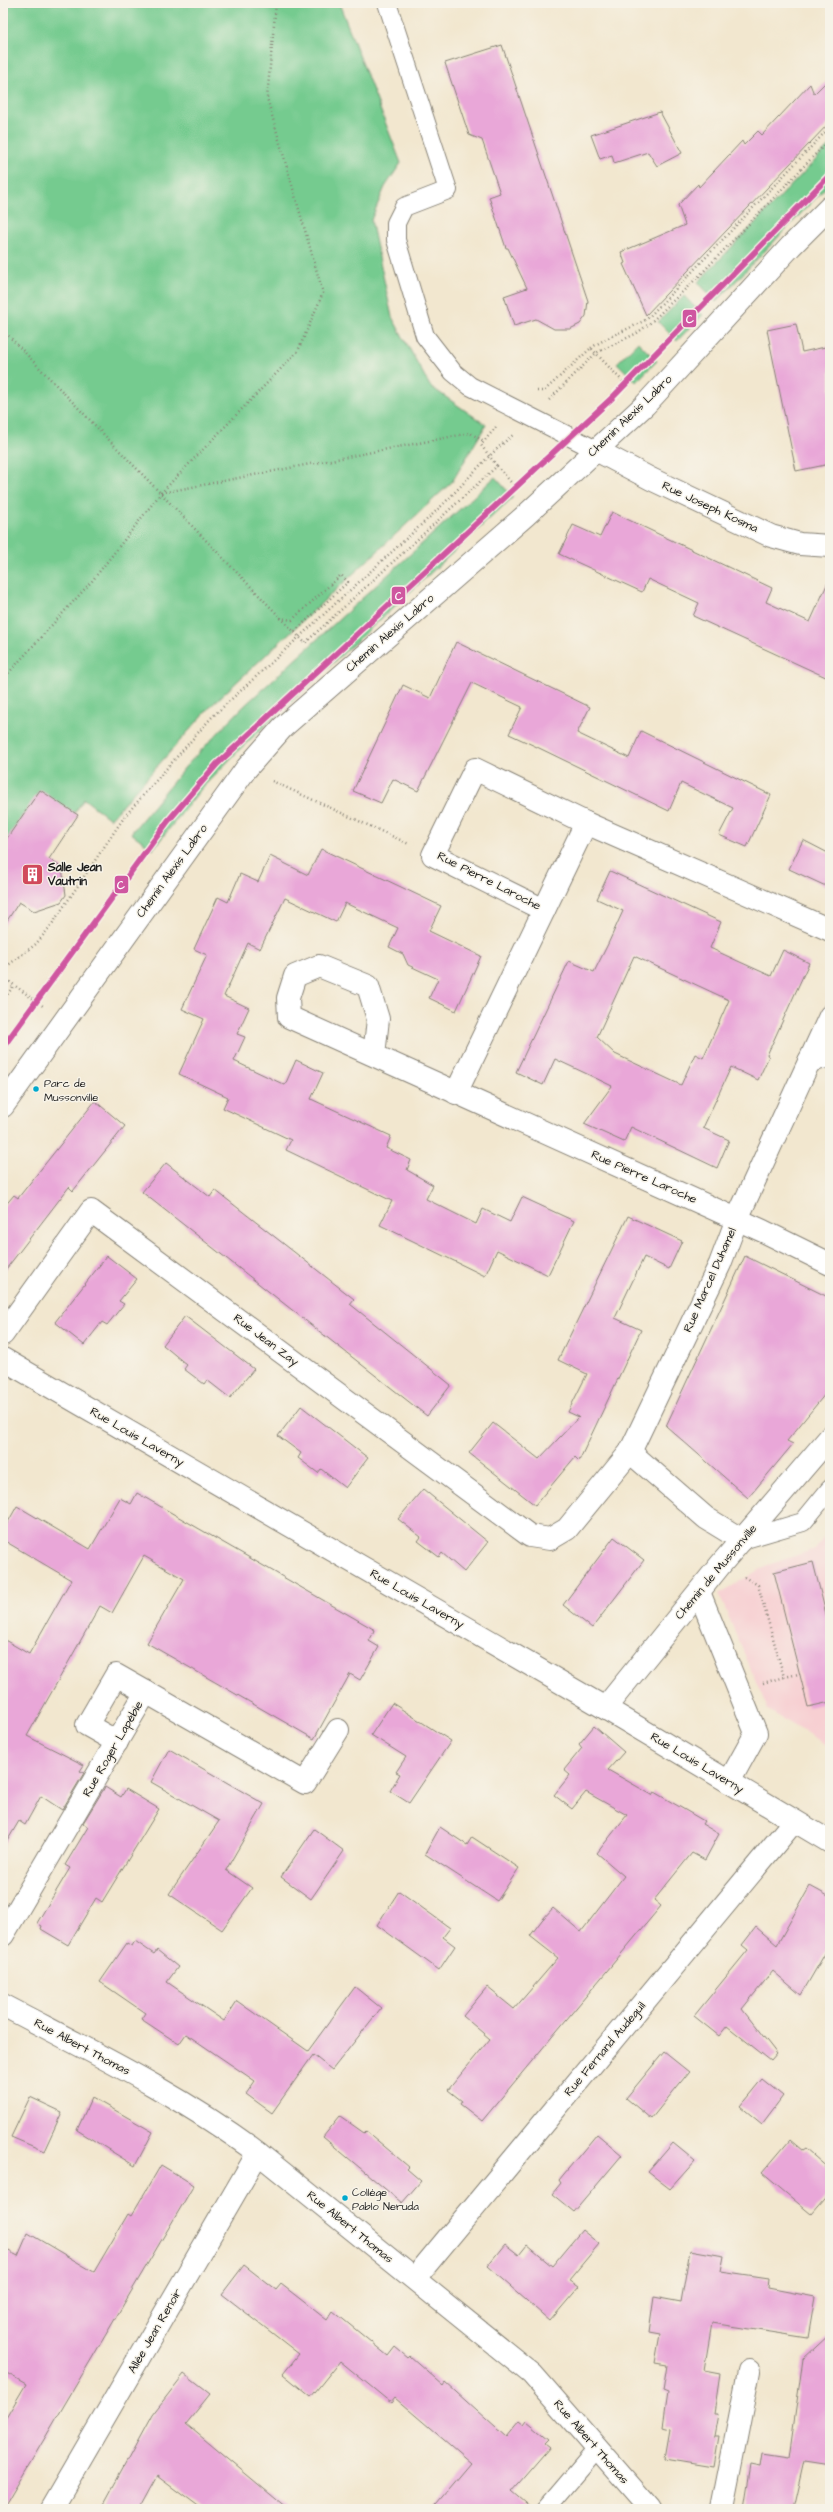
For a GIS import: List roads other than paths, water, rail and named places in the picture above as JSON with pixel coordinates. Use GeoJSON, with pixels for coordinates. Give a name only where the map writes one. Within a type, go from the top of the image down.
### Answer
{"type":"FeatureCollection","features":[{"type":"Feature","properties":{"kind":"street","name":"Chemin Alexis Labro"},"geometry":{"type":"LineString","coordinates":[[3,1106],[246,769],[283,728],[534,507],[646,405],[791,246],[830,207]]}},
{"type":"Feature","properties":{"kind":"street","name":"Rue Joseph Kosma"},"geometry":{"type":"LineString","coordinates":[[596,450],[651,479],[771,536],[800,544],[830,546]]}},
{"type":"Feature","properties":{"kind":"street","name":"Rue Pierre Laroche"},"geometry":{"type":"LineString","coordinates":[[544,910],[433,856],[475,770],[586,823],[830,930]]}},
{"type":"Feature","properties":{"kind":"street","name":"Rue Pierre Laroche"},"geometry":{"type":"LineString","coordinates":[[456,1093],[586,823]]}},
{"type":"Feature","properties":{"kind":"street","name":"Rue Pierre Laroche"},"geometry":{"type":"LineString","coordinates":[[374,1055],[378,1019],[368,986],[318,966],[295,976],[288,998],[289,1016],[456,1093],[737,1219],[830,1264]]}},
{"type":"Feature","properties":{"kind":"street","name":"Rue Marcel Duhamel"},"geometry":{"type":"LineString","coordinates":[[567,1529],[630,1452],[720,1264],[737,1219],[820,1058],[830,1016]]}},
{"type":"Feature","properties":{"kind":"street","name":"Rue Jean Zay"},"geometry":{"type":"LineString","coordinates":[[3,1334],[91,1210],[530,1536],[550,1539],[567,1529]]}},
{"type":"Feature","properties":{"kind":"street","name":"Rue Louis Laverny"},"geometry":{"type":"LineString","coordinates":[[3,1360],[605,1708],[830,1842]]}},
{"type":"Feature","properties":{"kind":"street","name":"Chemin de Mussonville"},"geometry":{"type":"LineString","coordinates":[[605,1708],[721,1564],[830,1437]]}},
{"type":"Feature","properties":{"kind":"street"},"geometry":{"type":"LineString","coordinates":[[630,1452],[706,1518],[742,1540]]}},
{"type":"Feature","properties":{"kind":"street"},"geometry":{"type":"LineString","coordinates":[[699,1592],[756,1733],[729,1782]]}},
{"type":"Feature","properties":{"kind":"street"},"geometry":{"type":"LineString","coordinates":[[117,1742],[87,1726],[116,1675],[146,1692]]}},
{"type":"Feature","properties":{"kind":"street","name":"Rue Roger Lapébie"},"geometry":{"type":"LineString","coordinates":[[3,1935],[146,1692],[305,1783],[338,1730]]}},
{"type":"Feature","properties":{"kind":"street","name":"Rue Fernand Audeguil"},"geometry":{"type":"LineString","coordinates":[[415,2278],[794,1821]]}},
{"type":"Feature","properties":{"kind":"street","name":"Rue Albert Thomas"},"geometry":{"type":"LineString","coordinates":[[3,2005],[169,2093],[220,2124],[258,2153],[415,2278],[532,2374],[650,2509]]}},
{"type":"Feature","properties":{"kind":"street","name":"Allée Jean Renoir"},"geometry":{"type":"LineString","coordinates":[[51,2509],[258,2153]]}},
{"type":"Feature","properties":{"kind":"street"},"geometry":{"type":"LineString","coordinates":[[722,2509],[749,2371]]}},
{"type":"Feature","properties":{"kind":"lane"},"geometry":{"type":"LineString","coordinates":[[387,3],[448,190],[404,207],[396,223],[396,240],[425,336],[453,372],[470,386],[596,450]]}},
{"type":"Feature","properties":{"kind":"lane"},"geometry":{"type":"LineString","coordinates":[[742,1540],[803,1522],[830,1489]]}},
{"type":"Feature","properties":{"kind":"lane"},"geometry":{"type":"LineString","coordinates":[[546,2509],[597,2449]]}},
{"type":"Feature","properties":{"kind":"place","name":"Salle Jean Vautrin"},"geometry":{"type":"Point","coordinates":[33,874]}},
{"type":"Feature","properties":{"kind":"place","name":"Parc de Mussonville"},"geometry":{"type":"Point","coordinates":[36,1089]}},
{"type":"Feature","properties":{"kind":"place","name":"Collège Pablo Neruda"},"geometry":{"type":"Point","coordinates":[345,2198]}}]}
